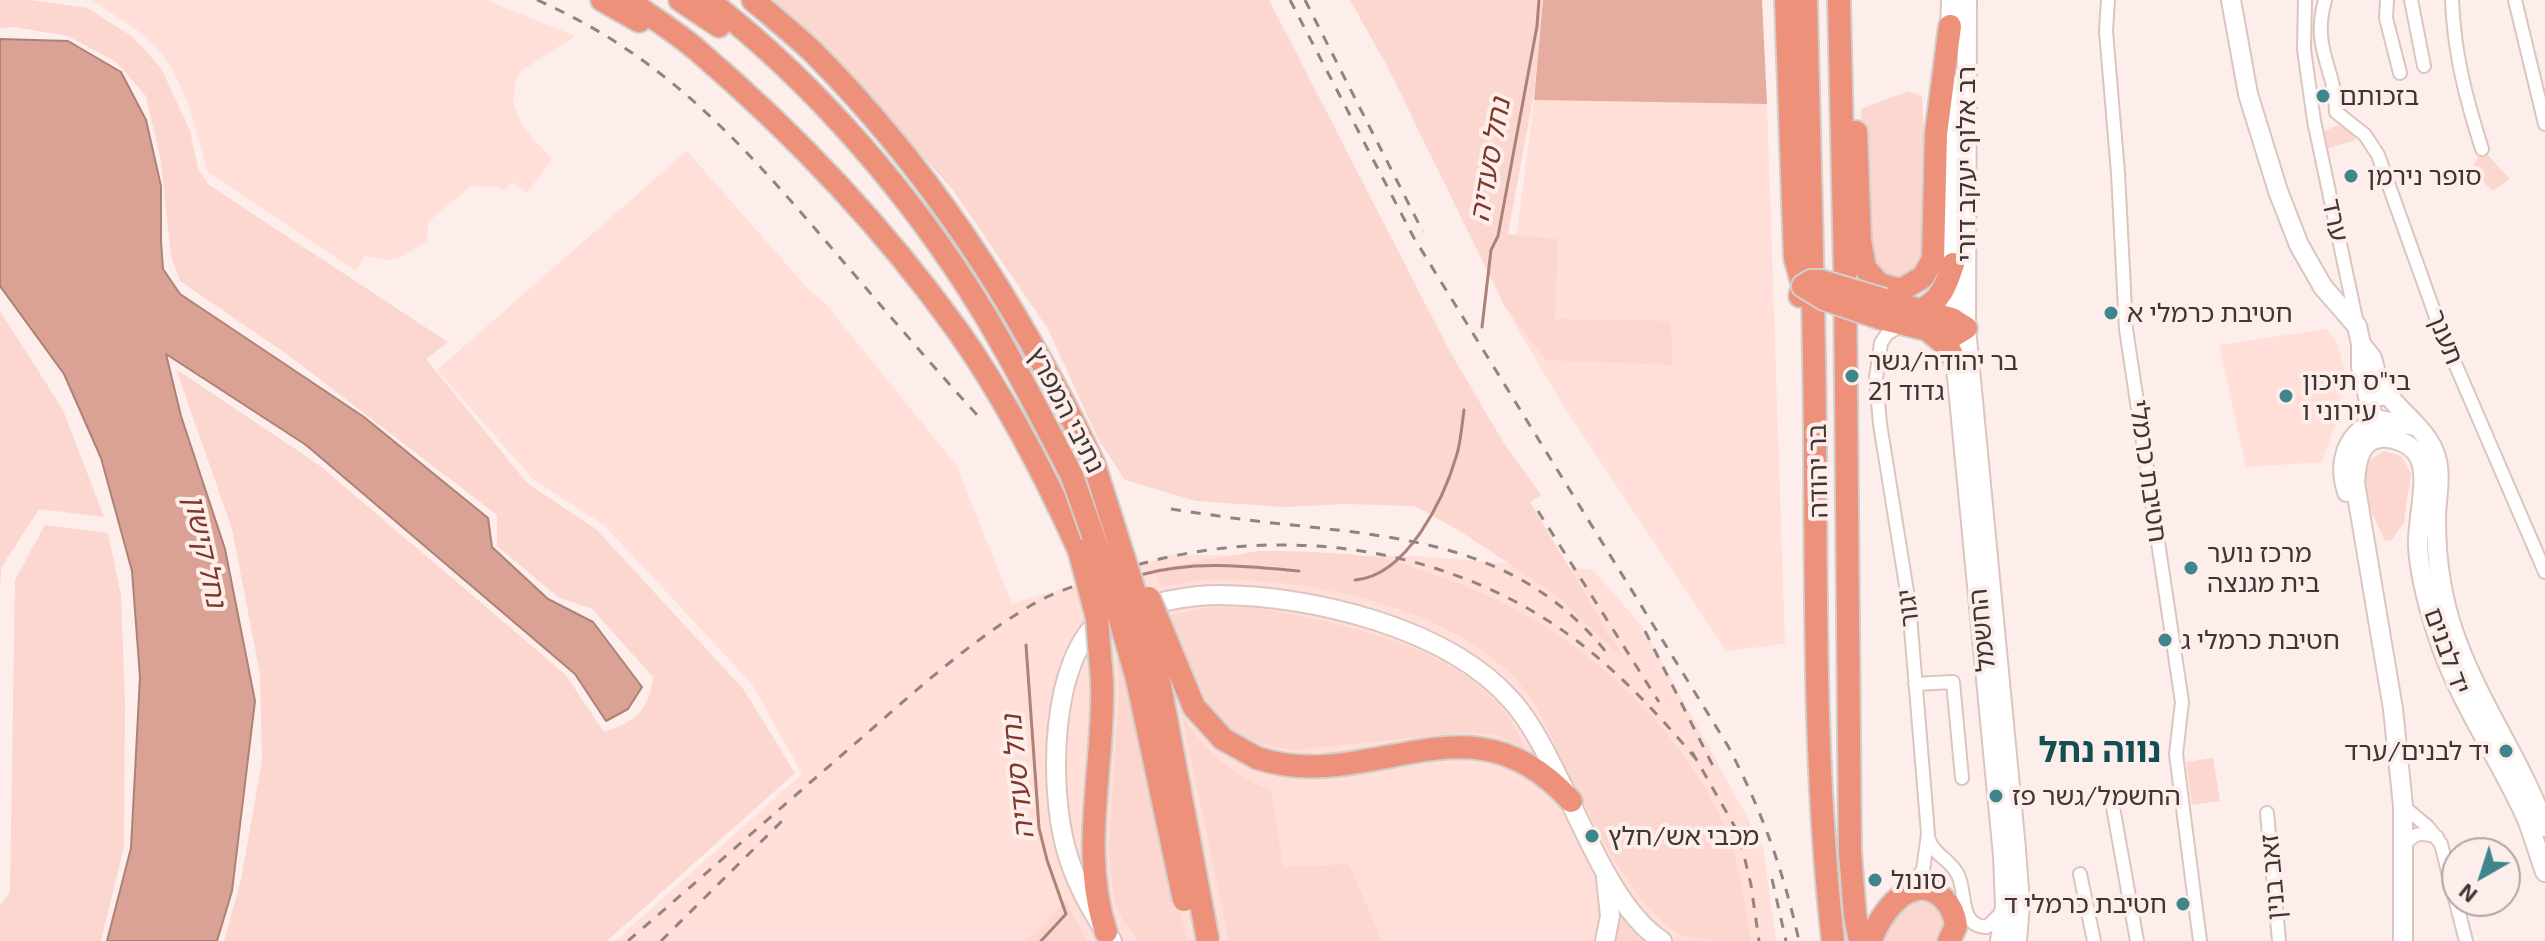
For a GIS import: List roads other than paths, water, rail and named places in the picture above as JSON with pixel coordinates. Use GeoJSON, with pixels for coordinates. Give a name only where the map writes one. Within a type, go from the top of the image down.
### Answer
{"type":"FeatureCollection","features":[{"type":"Feature","properties":{"kind":"highway"},"geometry":{"type":"LineString","coordinates":[[602,0],[691,54],[771,117]]}},
{"type":"Feature","properties":{"kind":"highway"},"geometry":{"type":"LineString","coordinates":[[628,0],[695,48],[771,117],[858,208],[959,332],[1013,420],[1058,505],[1079,550],[1097,618],[1102,681],[1101,745],[1092,857],[1096,898],[1109,936]]}},
{"type":"Feature","properties":{"kind":"highway"},"geometry":{"type":"LineString","coordinates":[[680,0],[743,42],[798,84],[836,119]]}},
{"type":"Feature","properties":{"kind":"highway","name":"נתיבי המפרץ"},"geometry":{"type":"LineString","coordinates":[[708,0],[787,68],[836,119],[892,185],[981,309],[1072,476],[1109,581],[1137,679],[1193,941]]}},
{"type":"Feature","properties":{"kind":"highway","name":"נתיבי המפרץ"},"geometry":{"type":"LineString","coordinates":[[753,0],[811,51],[897,144],[991,271],[1031,338],[1094,464],[1158,675],[1208,941]]}},
{"type":"Feature","properties":{"kind":"highway"},"geometry":{"type":"LineString","coordinates":[[1786,0],[1795,258],[1803,286],[1799,298],[1801,473],[1807,604],[1816,665]]}},
{"type":"Feature","properties":{"kind":"highway","name":"בר יהודה"},"geometry":{"type":"LineString","coordinates":[[1806,0],[1814,345],[1816,665],[1833,941]]}},
{"type":"Feature","properties":{"kind":"highway"},"geometry":{"type":"LineString","coordinates":[[1842,0],[1858,156],[1862,257],[1873,279],[1894,290],[1916,283],[1933,259],[1936,134],[1950,26]]}},
{"type":"Feature","properties":{"kind":"highway","name":"בר יהודה"},"geometry":{"type":"LineString","coordinates":[[1842,0],[1850,852],[1860,941]]}},
{"type":"Feature","properties":{"kind":"highway"},"geometry":{"type":"LineString","coordinates":[[1925,320],[1953,264]]}},
{"type":"Feature","properties":{"kind":"highway"},"geometry":{"type":"LineString","coordinates":[[1803,286],[1829,302],[1882,309],[1957,328]]}},
{"type":"Feature","properties":{"kind":"highway"},"geometry":{"type":"LineString","coordinates":[[1882,309],[1902,324],[1925,320]]}},
{"type":"Feature","properties":{"kind":"highway"},"geometry":{"type":"LineString","coordinates":[[1925,320],[1948,347],[1955,361]]}},
{"type":"Feature","properties":{"kind":"highway"},"geometry":{"type":"LineString","coordinates":[[1094,464],[1194,707],[1223,739],[1257,758],[1285,766],[1315,767],[1451,747],[1492,749],[1505,752],[1532,767],[1571,801]]}},
{"type":"Feature","properties":{"kind":"highway"},"geometry":{"type":"LineString","coordinates":[[1871,941],[1881,916],[1901,896],[1917,889],[1925,889],[1945,900],[1956,918],[1955,932],[1949,941]]}},
{"type":"Feature","properties":{"kind":"street","name":"רב אלוף יעקב דורי"},"geometry":{"type":"LineString","coordinates":[[1951,0],[1953,264],[1957,328]]}},
{"type":"Feature","properties":{"kind":"street","name":"רב אלוף יעקב דורי"},"geometry":{"type":"LineString","coordinates":[[1957,328],[1967,0]]}},
{"type":"Feature","properties":{"kind":"street","name":"חטיבת כרמלי"},"geometry":{"type":"LineString","coordinates":[[2108,0],[2106,31],[2118,173],[2126,329],[2182,702],[2176,754],[2200,941]]}},
{"type":"Feature","properties":{"kind":"street"},"geometry":{"type":"LineString","coordinates":[[2231,0],[2248,94],[2294,232],[2327,293],[2359,335]]}},
{"type":"Feature","properties":{"kind":"street","name":"ערד"},"geometry":{"type":"LineString","coordinates":[[2305,0],[2304,57],[2314,121],[2359,335],[2361,367],[2380,428]]}},
{"type":"Feature","properties":{"kind":"street"},"geometry":{"type":"LineString","coordinates":[[2314,121],[2326,112],[2336,112],[2336,96],[2319,35],[2325,0]]}},
{"type":"Feature","properties":{"kind":"street"},"geometry":{"type":"LineString","coordinates":[[2387,0],[2386,18],[2400,73]]}},
{"type":"Feature","properties":{"kind":"street"},"geometry":{"type":"LineString","coordinates":[[2411,0],[2424,66]]}},
{"type":"Feature","properties":{"kind":"street"},"geometry":{"type":"LineString","coordinates":[[2452,0],[2456,59],[2482,149]]}},
{"type":"Feature","properties":{"kind":"street"},"geometry":{"type":"LineString","coordinates":[[2515,0],[2545,124]]}},
{"type":"Feature","properties":{"kind":"street","name":"תענך"},"geometry":{"type":"LineString","coordinates":[[2336,112],[2365,135],[2378,155],[2441,331],[2545,572]]}},
{"type":"Feature","properties":{"kind":"street","name":"יגור"},"geometry":{"type":"LineString","coordinates":[[1901,896],[1923,870],[1928,834],[1909,604],[1880,424],[1876,378],[1881,343],[1887,334],[1902,324]]}},
{"type":"Feature","properties":{"kind":"street","name":"החשמל"},"geometry":{"type":"LineString","coordinates":[[1957,328],[1955,361],[1996,772],[2009,938]]}},
{"type":"Feature","properties":{"kind":"street","name":"החשמל"},"geometry":{"type":"LineString","coordinates":[[1957,328],[2016,849],[2020,896],[2009,938]]}},
{"type":"Feature","properties":{"kind":"street","name":"ערד"},"geometry":{"type":"LineString","coordinates":[[2359,335],[2372,358],[2381,385],[2380,428]]}},
{"type":"Feature","properties":{"kind":"street","name":"יד לבנים"},"geometry":{"type":"LineString","coordinates":[[2381,385],[2391,401],[2429,442],[2437,459],[2440,585],[2453,631],[2469,674],[2545,827]]}},
{"type":"Feature","properties":{"kind":"street"},"geometry":{"type":"LineString","coordinates":[[2380,428],[2403,422],[2414,426]]}},
{"type":"Feature","properties":{"kind":"street","name":"יד לבנים"},"geometry":{"type":"LineString","coordinates":[[2403,941],[2403,806],[2393,709],[2355,483],[2358,460],[2380,428],[2392,439],[2410,446],[2420,460],[2423,473],[2418,545],[2437,635],[2456,683],[2525,816],[2545,872]]}},
{"type":"Feature","properties":{"kind":"street"},"geometry":{"type":"LineString","coordinates":[[1109,936],[1083,893],[1066,849],[1058,811],[1058,745],[1064,690],[1073,656],[1079,644],[1101,619],[1120,611],[1179,598],[1216,595],[1250,597],[1377,620],[1411,633],[1468,663],[1506,695],[1536,736],[1604,868],[1641,922],[1662,941]]}},
{"type":"Feature","properties":{"kind":"street"},"geometry":{"type":"LineString","coordinates":[[1915,684],[1953,682],[1962,778]]}},
{"type":"Feature","properties":{"kind":"street"},"geometry":{"type":"LineString","coordinates":[[2111,796],[2137,941]]}},
{"type":"Feature","properties":{"kind":"street"},"geometry":{"type":"LineString","coordinates":[[2403,806],[2437,837],[2447,863],[2466,941]]}},
{"type":"Feature","properties":{"kind":"street","name":"זאב בנין"},"geometry":{"type":"LineString","coordinates":[[2267,813],[2279,941]]}},
{"type":"Feature","properties":{"kind":"street"},"geometry":{"type":"LineString","coordinates":[[2404,848],[2413,835],[2419,833],[2437,837]]}},
{"type":"Feature","properties":{"kind":"street"},"geometry":{"type":"LineString","coordinates":[[1928,834],[1935,853],[1960,877],[1965,909],[1972,921],[1987,927],[2005,906]]}},
{"type":"Feature","properties":{"kind":"street"},"geometry":{"type":"LineString","coordinates":[[1604,868],[1609,906],[1605,941]]}},
{"type":"Feature","properties":{"kind":"street"},"geometry":{"type":"LineString","coordinates":[[2080,874],[2094,941]]}},
{"type":"Feature","properties":{"kind":"water","name":"נחל קישון"},"geometry":{"type":"Polygon","coordinates":[[[0,39],[68,41],[121,72],[146,120],[161,186],[163,269],[180,294],[364,417],[488,518],[492,547],[548,599],[593,622],[642,687],[628,709],[606,721],[575,674],[306,445],[166,354],[181,416],[225,549],[255,701],[232,891],[217,941],[107,941],[131,848],[140,677],[132,571],[101,458],[64,374],[0,286],[0,39]]]}},
{"type":"Feature","properties":{"kind":"waterway","name":"נחל סעדיה"},"geometry":{"type":"LineString","coordinates":[[1482,327],[1491,250],[1498,236],[1537,26],[1539,0]]}},
{"type":"Feature","properties":{"kind":"waterway","name":"נחל סעדיה"},"geometry":{"type":"LineString","coordinates":[[1355,580],[1374,575],[1391,565],[1421,532],[1451,472],[1464,410]]}},
{"type":"Feature","properties":{"kind":"waterway","name":"נחל סעדיה"},"geometry":{"type":"LineString","coordinates":[[1140,575],[1199,566],[1299,571]]}},
{"type":"Feature","properties":{"kind":"waterway","name":"נחל סעדיה"},"geometry":{"type":"LineString","coordinates":[[1026,645],[1039,828],[1066,914],[1041,941]]}},
{"type":"Feature","properties":{"kind":"railway"},"geometry":{"type":"LineString","coordinates":[[537,0],[624,47],[662,75],[732,137],[797,207],[978,416]]}},
{"type":"Feature","properties":{"kind":"railway"},"geometry":{"type":"LineString","coordinates":[[1290,0],[1414,238],[1728,746],[1770,841],[1799,941]]}},
{"type":"Feature","properties":{"kind":"railway"},"geometry":{"type":"LineString","coordinates":[[1305,0],[1423,232]]}},
{"type":"Feature","properties":{"kind":"railway"},"geometry":{"type":"LineString","coordinates":[[1171,509],[1380,536],[1463,555],[1502,570],[1539,591],[1574,618],[1606,652]]}},
{"type":"Feature","properties":{"kind":"railway"},"geometry":{"type":"LineString","coordinates":[[1538,511],[1659,702]]}},
{"type":"Feature","properties":{"kind":"railway"},"geometry":{"type":"LineString","coordinates":[[628,941],[915,691],[1006,621],[1037,602],[1074,586],[1143,563],[1198,551],[1254,546],[1311,546],[1367,552],[1422,564],[1476,583],[1527,608],[1576,640],[1619,676],[1697,760]]}},
{"type":"Feature","properties":{"kind":"railway"},"geometry":{"type":"LineString","coordinates":[[1645,631],[1715,770]]}},
{"type":"Feature","properties":{"kind":"railway"},"geometry":{"type":"LineString","coordinates":[[1692,752],[1739,834],[1751,885],[1759,941]]}},
{"type":"Feature","properties":{"kind":"railway"},"geometry":{"type":"LineString","coordinates":[[661,941],[786,817]]}},
{"type":"Feature","properties":{"kind":"railway"},"geometry":{"type":"LineString","coordinates":[[1772,879],[1786,941]]}},
{"type":"Feature","properties":{"kind":"place","name":"בזכותם"},"geometry":{"type":"Point","coordinates":[2323,96]}},
{"type":"Feature","properties":{"kind":"place","name":"סופר נירמן"},"geometry":{"type":"Point","coordinates":[2351,176]}},
{"type":"Feature","properties":{"kind":"place","name":"חטיבת כרמלי א"},"geometry":{"type":"Point","coordinates":[2111,313]}},
{"type":"Feature","properties":{"kind":"place","name":"בר יהודה/גשר גדוד 21"},"geometry":{"type":"Point","coordinates":[1852,376]}},
{"type":"Feature","properties":{"kind":"place","name":"בי\"ס תיכון עירוני ו"},"geometry":{"type":"Point","coordinates":[2286,396]}},
{"type":"Feature","properties":{"kind":"place","name":"מרכז נוער בית מגנצה"},"geometry":{"type":"Point","coordinates":[2191,568]}},
{"type":"Feature","properties":{"kind":"place","name":"חטיבת כרמלי ג"},"geometry":{"type":"Point","coordinates":[2165,640]}},
{"type":"Feature","properties":{"kind":"place","name":"יד לבנים/ערד"},"geometry":{"type":"Point","coordinates":[2506,751]}},
{"type":"Feature","properties":{"kind":"place","name":"החשמל/גשר פז"},"geometry":{"type":"Point","coordinates":[1996,796]}},
{"type":"Feature","properties":{"kind":"place","name":"מכבי אש/חלץ"},"geometry":{"type":"Point","coordinates":[1592,836]}},
{"type":"Feature","properties":{"kind":"place","name":"סונול"},"geometry":{"type":"Point","coordinates":[1875,880]}},
{"type":"Feature","properties":{"kind":"place","name":"חטיבת כרמלי ד"},"geometry":{"type":"Point","coordinates":[2183,904]}},
{"type":"Feature","properties":{"kind":"district","name":"נווה נחל"},"geometry":{"type":"Point","coordinates":[2100,751]}}]}
